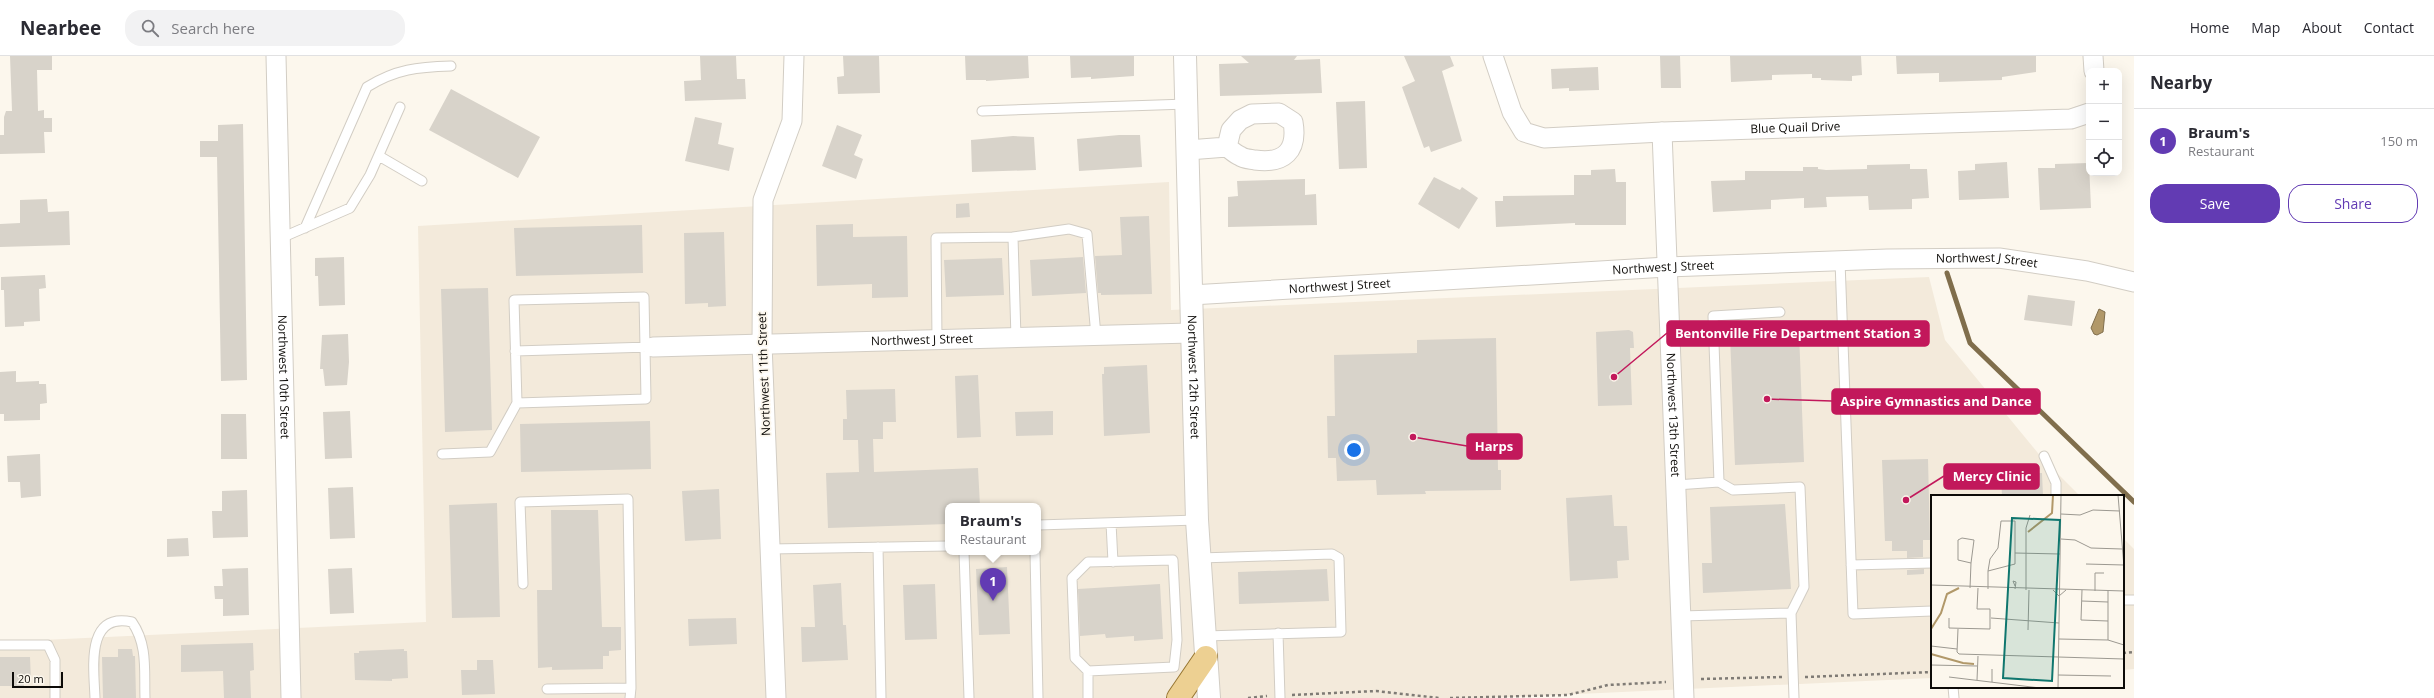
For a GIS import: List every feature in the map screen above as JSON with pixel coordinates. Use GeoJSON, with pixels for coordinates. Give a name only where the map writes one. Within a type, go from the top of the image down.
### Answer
{"type":"FeatureCollection","features":[{"type":"Feature","properties":{"kind":"main road"},"geometry":{"type":"LineString","coordinates":[[1178,698],[1206,657]]}},
{"type":"Feature","properties":{"kind":"street","name":"Northwest 10th Street"},"geometry":{"type":"LineString","coordinates":[[276,56],[292,698]]}},
{"type":"Feature","properties":{"kind":"street","name":"Northwest 11th Street"},"geometry":{"type":"LineString","coordinates":[[776,698],[762,344],[763,200],[792,121],[794,56]]}},
{"type":"Feature","properties":{"kind":"street","name":"Northwest 12th Street"},"geometry":{"type":"LineString","coordinates":[[1185,56],[1188,104],[1190,295],[1197,520],[1209,698]]}},
{"type":"Feature","properties":{"kind":"street","name":"Blue Quail Drive"},"geometry":{"type":"LineString","coordinates":[[1493,56],[1512,112],[1524,132],[1544,138],[1662,132],[2071,119],[2086,114]]}},
{"type":"Feature","properties":{"kind":"street"},"geometry":{"type":"LineString","coordinates":[[2093,56],[2094,68]]}},
{"type":"Feature","properties":{"kind":"street","name":"Northwest 13th Street"},"geometry":{"type":"LineString","coordinates":[[1662,132],[1684,698]]}},
{"type":"Feature","properties":{"kind":"street"},"geometry":{"type":"LineString","coordinates":[[1188,150],[1227,147]]}},
{"type":"Feature","properties":{"kind":"street","name":"Northwest J Street"},"geometry":{"type":"LineString","coordinates":[[1190,295],[1668,267],[1840,261],[1999,258],[2087,271],[2134,282]]}},
{"type":"Feature","properties":{"kind":"street","name":"Northwest J Street"},"geometry":{"type":"LineString","coordinates":[[649,347],[1191,333]]}},
{"type":"Feature","properties":{"kind":"lane"},"geometry":{"type":"LineString","coordinates":[[305,228],[367,87],[386,76],[419,67],[451,66]]}},
{"type":"Feature","properties":{"kind":"lane"},"geometry":{"type":"LineString","coordinates":[[982,111],[1188,104]]}},
{"type":"Feature","properties":{"kind":"lane"},"geometry":{"type":"LineString","coordinates":[[281,238],[350,208],[370,175],[400,108]]}},
{"type":"Feature","properties":{"kind":"lane"},"geometry":{"type":"LineString","coordinates":[[379,156],[422,180]]}},
{"type":"Feature","properties":{"kind":"lane"},"geometry":{"type":"LineString","coordinates":[[937,340],[936,238],[1013,237],[1069,229],[1087,234],[1096,336]]}},
{"type":"Feature","properties":{"kind":"lane"},"geometry":{"type":"LineString","coordinates":[[1013,237],[1016,338]]}},
{"type":"Feature","properties":{"kind":"lane"},"geometry":{"type":"LineString","coordinates":[[1840,261],[1853,614],[1931,611]]}},
{"type":"Feature","properties":{"kind":"lane"},"geometry":{"type":"LineString","coordinates":[[442,454],[490,452],[517,403],[514,300],[644,297],[649,347],[646,399],[517,403]]}},
{"type":"Feature","properties":{"kind":"lane"},"geometry":{"type":"LineString","coordinates":[[1719,482],[1714,316],[1780,312]]}},
{"type":"Feature","properties":{"kind":"lane"},"geometry":{"type":"LineString","coordinates":[[515,351],[649,347]]}},
{"type":"Feature","properties":{"kind":"lane"},"geometry":{"type":"LineString","coordinates":[[2044,456],[2056,483],[2056,495]]}},
{"type":"Feature","properties":{"kind":"lane"},"geometry":{"type":"LineString","coordinates":[[1676,485],[1719,482],[1733,490],[1800,487],[1804,587],[1791,613],[1794,698]]}},
{"type":"Feature","properties":{"kind":"lane"},"geometry":{"type":"LineString","coordinates":[[523,584],[520,502],[628,499],[630,698]]}},
{"type":"Feature","properties":{"kind":"lane"},"geometry":{"type":"LineString","coordinates":[[1041,525],[1197,520]]}},
{"type":"Feature","properties":{"kind":"lane"},"geometry":{"type":"LineString","coordinates":[[1111,523],[1113,562]]}},
{"type":"Feature","properties":{"kind":"lane"},"geometry":{"type":"LineString","coordinates":[[770,549],[945,546]]}},
{"type":"Feature","properties":{"kind":"lane"},"geometry":{"type":"LineString","coordinates":[[878,547],[881,698]]}},
{"type":"Feature","properties":{"kind":"lane"},"geometry":{"type":"LineString","coordinates":[[1200,558],[1332,554],[1339,558],[1341,632],[1205,636]]}},
{"type":"Feature","properties":{"kind":"lane"},"geometry":{"type":"LineString","coordinates":[[964,555],[969,698]]}},
{"type":"Feature","properties":{"kind":"lane"},"geometry":{"type":"LineString","coordinates":[[1035,555],[1038,698]]}},
{"type":"Feature","properties":{"kind":"lane"},"geometry":{"type":"LineString","coordinates":[[1088,671],[1174,667],[1177,640],[1173,560],[1088,562],[1072,578],[1075,658],[1088,671],[1088,698]]}},
{"type":"Feature","properties":{"kind":"lane"},"geometry":{"type":"LineString","coordinates":[[1851,565],[1931,563]]}},
{"type":"Feature","properties":{"kind":"lane"},"geometry":{"type":"LineString","coordinates":[[1681,616],[1791,613]]}},
{"type":"Feature","properties":{"kind":"lane"},"geometry":{"type":"LineString","coordinates":[[95,698],[94,645],[102,631],[112,622],[120,620],[132,622],[141,634],[144,649],[145,698]]}},
{"type":"Feature","properties":{"kind":"lane"},"geometry":{"type":"LineString","coordinates":[[1278,633],[1280,698]]}},
{"type":"Feature","properties":{"kind":"lane"},"geometry":{"type":"LineString","coordinates":[[0,645],[44,644],[51,649],[55,660],[55,698]]}},
{"type":"Feature","properties":{"kind":"lane"},"geometry":{"type":"LineString","coordinates":[[547,690],[631,688]]}},
{"type":"Feature","properties":{"kind":"path"},"geometry":{"type":"LineString","coordinates":[[2124,653],[2134,652]]}},
{"type":"Feature","properties":{"kind":"path"},"geometry":{"type":"LineString","coordinates":[[1291,695],[1376,691],[1439,698]]}},
{"type":"Feature","properties":{"kind":"path"},"geometry":{"type":"LineString","coordinates":[[1248,698],[1267,696]]}},
{"type":"Feature","properties":{"kind":"shaded area"},"geometry":{"type":"Polygon","coordinates":[[[1169,182],[1171,310],[1929,277],[1945,340],[2042,458],[2079,495],[1931,495],[1931,678],[1488,698],[0,698],[0,642],[426,622],[418,226],[1169,182]]]}},
{"type":"Feature","properties":{"kind":"shaded area"},"geometry":{"type":"Polygon","coordinates":[[[2099,309],[2105,312],[2103,332],[2097,335],[2094,334],[2091,328],[2099,309]]]}},
{"type":"Feature","properties":{"kind":"shaded area"},"geometry":{"type":"Polygon","coordinates":[[[2124,539],[2134,549],[2134,669],[2124,670],[2124,539]]]}},
{"type":"Feature","properties":{"kind":"building"},"geometry":{"type":"Polygon","coordinates":[[[10,56],[52,56],[52,70],[37,70],[38,111],[44,110],[44,118],[52,118],[52,132],[44,132],[45,153],[0,154],[0,135],[4,135],[4,117],[6,111],[12,111],[10,56]]]}},
{"type":"Feature","properties":{"kind":"building"},"geometry":{"type":"Polygon","coordinates":[[[700,56],[736,56],[737,79],[745,79],[746,99],[685,101],[684,81],[701,80],[700,56]]]}},
{"type":"Feature","properties":{"kind":"building"},"geometry":{"type":"Polygon","coordinates":[[[843,56],[879,56],[880,93],[838,94],[837,77],[844,76],[843,56]]]}},
{"type":"Feature","properties":{"kind":"building"},"geometry":{"type":"Polygon","coordinates":[[[965,56],[1028,56],[1029,78],[986,81],[966,80],[965,56]]]}},
{"type":"Feature","properties":{"kind":"building"},"geometry":{"type":"Polygon","coordinates":[[[1070,56],[1134,56],[1134,76],[1091,79],[1091,77],[1071,78],[1070,56]]]}},
{"type":"Feature","properties":{"kind":"building"},"geometry":{"type":"Polygon","coordinates":[[[1241,56],[1297,56],[1294,60],[1320,59],[1322,93],[1220,96],[1219,64],[1249,63],[1241,56]]]}},
{"type":"Feature","properties":{"kind":"building"},"geometry":{"type":"Polygon","coordinates":[[[1404,56],[1450,56],[1454,66],[1442,71],[1462,141],[1431,152],[1429,146],[1424,148],[1402,87],[1415,81],[1404,56]]]}},
{"type":"Feature","properties":{"kind":"building"},"geometry":{"type":"Polygon","coordinates":[[[1660,56],[1680,56],[1681,88],[1661,88],[1660,56]]]}},
{"type":"Feature","properties":{"kind":"building"},"geometry":{"type":"Polygon","coordinates":[[[1730,56],[1861,56],[1862,75],[1852,76],[1852,81],[1821,80],[1821,78],[1812,78],[1812,74],[1772,75],[1772,80],[1731,82],[1730,56]]]}},
{"type":"Feature","properties":{"kind":"building"},"geometry":{"type":"Polygon","coordinates":[[[1896,56],[2036,56],[2036,72],[2002,77],[2002,80],[1939,82],[1939,73],[1897,74],[1896,56]]]}},
{"type":"Feature","properties":{"kind":"building"},"geometry":{"type":"Polygon","coordinates":[[[1598,67],[1599,90],[1569,91],[1569,88],[1552,89],[1551,69],[1598,67]]]}},
{"type":"Feature","properties":{"kind":"building"},"geometry":{"type":"Polygon","coordinates":[[[451,89],[540,137],[518,178],[429,130],[451,89]]]}},
{"type":"Feature","properties":{"kind":"building"},"geometry":{"type":"Polygon","coordinates":[[[1365,101],[1367,168],[1339,169],[1336,102],[1365,101]]]}},
{"type":"Feature","properties":{"kind":"building"},"geometry":{"type":"Polygon","coordinates":[[[695,117],[722,123],[718,144],[734,148],[729,171],[685,161],[695,117]]]}},
{"type":"Feature","properties":{"kind":"building"},"geometry":{"type":"Polygon","coordinates":[[[243,124],[247,380],[221,381],[217,157],[200,157],[200,141],[218,141],[218,125],[243,124]]]}},
{"type":"Feature","properties":{"kind":"building"},"geometry":{"type":"Polygon","coordinates":[[[837,125],[862,135],[854,155],[863,159],[856,179],[822,166],[837,125]]]}},
{"type":"Feature","properties":{"kind":"building"},"geometry":{"type":"Polygon","coordinates":[[[1119,135],[1140,135],[1142,167],[1079,171],[1077,139],[1119,135]]]}},
{"type":"Feature","properties":{"kind":"building"},"geometry":{"type":"Polygon","coordinates":[[[1013,136],[1034,137],[1036,170],[972,172],[971,140],[1013,136]]]}},
{"type":"Feature","properties":{"kind":"building"},"geometry":{"type":"Polygon","coordinates":[[[2007,162],[2009,198],[1959,200],[1958,171],[1975,170],[1975,164],[2007,162]]]}},
{"type":"Feature","properties":{"kind":"building"},"geometry":{"type":"Polygon","coordinates":[[[2086,163],[2086,176],[2090,176],[2091,208],[2040,210],[2038,168],[2055,168],[2055,164],[2086,163]]]}},
{"type":"Feature","properties":{"kind":"building"},"geometry":{"type":"Polygon","coordinates":[[[1910,164],[1910,169],[1927,169],[1929,198],[1912,199],[1912,209],[1869,210],[1868,196],[1826,197],[1827,207],[1804,208],[1804,198],[1771,200],[1771,209],[1713,212],[1711,181],[1745,180],[1745,171],[1803,171],[1803,167],[1818,167],[1818,169],[1826,170],[1867,169],[1867,165],[1910,164]]]}},
{"type":"Feature","properties":{"kind":"building"},"geometry":{"type":"Polygon","coordinates":[[[1615,169],[1616,182],[1626,182],[1626,225],[1575,225],[1575,223],[1496,227],[1495,201],[1503,201],[1503,196],[1574,195],[1574,175],[1591,175],[1591,170],[1615,169]]]}},
{"type":"Feature","properties":{"kind":"building"},"geometry":{"type":"Polygon","coordinates":[[[1434,177],[1460,190],[1462,187],[1478,198],[1459,229],[1418,204],[1434,177]]]}},
{"type":"Feature","properties":{"kind":"building"},"geometry":{"type":"Polygon","coordinates":[[[1305,179],[1305,195],[1316,194],[1317,225],[1228,227],[1228,197],[1238,196],[1237,181],[1305,179]]]}},
{"type":"Feature","properties":{"kind":"building"},"geometry":{"type":"Polygon","coordinates":[[[47,199],[48,212],[69,211],[70,245],[0,247],[0,224],[20,223],[20,200],[47,199]]]}},
{"type":"Feature","properties":{"kind":"building"},"geometry":{"type":"Polygon","coordinates":[[[969,203],[970,217],[956,218],[956,204],[969,203]]]}},
{"type":"Feature","properties":{"kind":"building"},"geometry":{"type":"Polygon","coordinates":[[[1149,216],[1152,294],[1101,295],[1101,293],[1098,293],[1095,256],[1122,255],[1120,217],[1149,216]]]}},
{"type":"Feature","properties":{"kind":"building"},"geometry":{"type":"Polygon","coordinates":[[[853,224],[853,237],[907,236],[908,297],[872,298],[872,284],[817,286],[816,225],[853,224]]]}},
{"type":"Feature","properties":{"kind":"building"},"geometry":{"type":"Polygon","coordinates":[[[642,225],[643,273],[516,276],[514,228],[642,225]]]}},
{"type":"Feature","properties":{"kind":"building"},"geometry":{"type":"Polygon","coordinates":[[[724,232],[726,306],[708,307],[708,303],[685,304],[684,233],[724,232]]]}},
{"type":"Feature","properties":{"kind":"building"},"geometry":{"type":"Polygon","coordinates":[[[344,257],[345,305],[319,306],[318,276],[315,276],[315,258],[344,257]]]}},
{"type":"Feature","properties":{"kind":"building"},"geometry":{"type":"Polygon","coordinates":[[[1083,257],[1086,293],[1032,296],[1030,260],[1083,257]]]}},
{"type":"Feature","properties":{"kind":"building"},"geometry":{"type":"Polygon","coordinates":[[[1002,258],[1004,295],[946,297],[944,260],[1002,258]]]}},
{"type":"Feature","properties":{"kind":"building"},"geometry":{"type":"Polygon","coordinates":[[[45,275],[46,288],[39,289],[40,321],[24,322],[24,326],[5,327],[4,290],[1,290],[1,277],[45,275]]]}},
{"type":"Feature","properties":{"kind":"building"},"geometry":{"type":"Polygon","coordinates":[[[488,288],[492,430],[445,432],[441,289],[488,288]]]}},
{"type":"Feature","properties":{"kind":"building"},"geometry":{"type":"Polygon","coordinates":[[[2028,295],[2075,301],[2072,326],[2024,320],[2028,295]]]}},
{"type":"Feature","properties":{"kind":"building"},"geometry":{"type":"Polygon","coordinates":[[[1629,330],[1633,332],[1634,348],[1630,348],[1632,405],[1598,406],[1596,332],[1629,330]]]}},
{"type":"Feature","properties":{"kind":"building"},"geometry":{"type":"Polygon","coordinates":[[[1799,332],[1804,462],[1735,465],[1730,335],[1799,332]]]}},
{"type":"Feature","properties":{"kind":"building"},"geometry":{"type":"Polygon","coordinates":[[[348,334],[349,362],[347,385],[325,386],[323,369],[320,369],[322,335],[348,334]]]}},
{"type":"Feature","properties":{"kind":"building"},"geometry":{"type":"Polygon","coordinates":[[[1496,338],[1498,470],[1501,470],[1501,490],[1425,491],[1426,494],[1377,495],[1376,480],[1337,481],[1336,458],[1328,458],[1327,416],[1335,416],[1334,355],[1417,353],[1417,340],[1496,338]]]}},
{"type":"Feature","properties":{"kind":"building"},"geometry":{"type":"Polygon","coordinates":[[[1147,365],[1150,433],[1104,436],[1102,374],[1104,374],[1104,367],[1147,365]]]}},
{"type":"Feature","properties":{"kind":"building"},"geometry":{"type":"Polygon","coordinates":[[[16,371],[16,382],[39,381],[39,384],[46,384],[47,403],[40,404],[40,420],[4,421],[4,414],[0,414],[0,372],[16,371]]]}},
{"type":"Feature","properties":{"kind":"building"},"geometry":{"type":"Polygon","coordinates":[[[978,375],[981,437],[957,438],[955,376],[978,375]]]}},
{"type":"Feature","properties":{"kind":"building"},"geometry":{"type":"Polygon","coordinates":[[[895,389],[896,422],[883,422],[883,439],[873,439],[874,472],[978,468],[980,503],[945,503],[945,524],[828,528],[826,473],[859,472],[858,440],[843,440],[843,419],[847,419],[846,390],[895,389]]]}},
{"type":"Feature","properties":{"kind":"building"},"geometry":{"type":"Polygon","coordinates":[[[350,411],[352,458],[325,459],[323,412],[350,411]]]}},
{"type":"Feature","properties":{"kind":"building"},"geometry":{"type":"Polygon","coordinates":[[[1053,411],[1053,435],[1016,436],[1015,412],[1053,411]]]}},
{"type":"Feature","properties":{"kind":"building"},"geometry":{"type":"Polygon","coordinates":[[[221,414],[246,414],[247,459],[221,459],[221,414]]]}},
{"type":"Feature","properties":{"kind":"building"},"geometry":{"type":"Polygon","coordinates":[[[650,421],[651,469],[521,472],[520,424],[650,421]]]}},
{"type":"Feature","properties":{"kind":"building"},"geometry":{"type":"Polygon","coordinates":[[[40,454],[41,496],[21,498],[20,482],[8,482],[7,456],[40,454]]]}},
{"type":"Feature","properties":{"kind":"building"},"geometry":{"type":"Polygon","coordinates":[[[1928,459],[1930,540],[1923,540],[1923,557],[1907,558],[1907,551],[1892,551],[1892,541],[1885,541],[1882,460],[1928,459]]]}},
{"type":"Feature","properties":{"kind":"building"},"geometry":{"type":"Polygon","coordinates":[[[2042,473],[2043,495],[2002,495],[2001,474],[2042,473]]]}},
{"type":"Feature","properties":{"kind":"building"},"geometry":{"type":"Polygon","coordinates":[[[353,487],[355,538],[330,539],[328,488],[353,487]]]}},
{"type":"Feature","properties":{"kind":"building"},"geometry":{"type":"Polygon","coordinates":[[[719,489],[721,539],[685,541],[682,491],[719,489]]]}},
{"type":"Feature","properties":{"kind":"building"},"geometry":{"type":"Polygon","coordinates":[[[247,490],[248,537],[213,538],[212,511],[222,511],[222,491],[247,490]]]}},
{"type":"Feature","properties":{"kind":"building"},"geometry":{"type":"Polygon","coordinates":[[[1612,495],[1614,526],[1627,526],[1629,560],[1617,561],[1618,578],[1570,581],[1566,498],[1612,495]]]}},
{"type":"Feature","properties":{"kind":"building"},"geometry":{"type":"Polygon","coordinates":[[[497,503],[500,617],[452,618],[449,505],[497,503]]]}},
{"type":"Feature","properties":{"kind":"building"},"geometry":{"type":"Polygon","coordinates":[[[1785,504],[1791,589],[1703,593],[1702,563],[1712,563],[1710,507],[1785,504]]]}},
{"type":"Feature","properties":{"kind":"building"},"geometry":{"type":"Polygon","coordinates":[[[551,510],[598,510],[602,627],[621,627],[621,650],[609,651],[609,656],[603,656],[603,669],[552,670],[552,667],[538,668],[537,590],[552,590],[551,510]]]}},
{"type":"Feature","properties":{"kind":"building"},"geometry":{"type":"Polygon","coordinates":[[[188,538],[189,556],[167,557],[167,539],[188,538]]]}},
{"type":"Feature","properties":{"kind":"building"},"geometry":{"type":"Polygon","coordinates":[[[1007,567],[1010,634],[979,635],[976,569],[1007,567]]]}},
{"type":"Feature","properties":{"kind":"building"},"geometry":{"type":"Polygon","coordinates":[[[248,568],[249,615],[223,616],[223,599],[215,599],[214,586],[223,586],[222,569],[248,568]]]}},
{"type":"Feature","properties":{"kind":"building"},"geometry":{"type":"Polygon","coordinates":[[[352,568],[354,613],[330,614],[328,569],[352,568]]]}},
{"type":"Feature","properties":{"kind":"building"},"geometry":{"type":"Polygon","coordinates":[[[1327,569],[1329,601],[1239,604],[1238,572],[1327,569]]]}},
{"type":"Feature","properties":{"kind":"building"},"geometry":{"type":"Polygon","coordinates":[[[1924,569],[1924,574],[1907,575],[1907,570],[1924,569]]]}},
{"type":"Feature","properties":{"kind":"building"},"geometry":{"type":"Polygon","coordinates":[[[841,583],[843,625],[846,625],[848,660],[802,662],[801,627],[815,627],[813,585],[841,583]]]}},
{"type":"Feature","properties":{"kind":"building"},"geometry":{"type":"Polygon","coordinates":[[[935,584],[937,639],[905,640],[903,585],[935,584]]]}},
{"type":"Feature","properties":{"kind":"building"},"geometry":{"type":"Polygon","coordinates":[[[1160,584],[1163,639],[1134,641],[1134,636],[1106,638],[1105,634],[1080,636],[1078,589],[1160,584]]]}},
{"type":"Feature","properties":{"kind":"building"},"geometry":{"type":"Polygon","coordinates":[[[736,618],[737,644],[689,646],[688,619],[736,618]]]}},
{"type":"Feature","properties":{"kind":"building"},"geometry":{"type":"Polygon","coordinates":[[[253,643],[254,670],[250,671],[251,698],[224,698],[223,671],[181,672],[181,645],[253,643]]]}},
{"type":"Feature","properties":{"kind":"building"},"geometry":{"type":"Polygon","coordinates":[[[118,649],[132,649],[133,656],[135,656],[136,698],[103,698],[102,657],[118,657],[118,649]]]}},
{"type":"Feature","properties":{"kind":"building"},"geometry":{"type":"Polygon","coordinates":[[[404,649],[404,651],[407,651],[408,678],[392,679],[392,681],[355,680],[354,653],[359,653],[359,651],[404,649]]]}},
{"type":"Feature","properties":{"kind":"building"},"geometry":{"type":"Polygon","coordinates":[[[0,657],[30,657],[31,681],[24,681],[24,686],[0,686],[0,657]]]}},
{"type":"Feature","properties":{"kind":"building"},"geometry":{"type":"Polygon","coordinates":[[[477,660],[493,660],[495,694],[462,695],[461,670],[477,670],[477,660]]]}},
{"type":"Feature","properties":{"kind":"waterway"},"geometry":{"type":"LineString","coordinates":[[1947,273],[1970,343],[2134,502]]}},
{"type":"Feature","properties":{"kind":"place","name":"Bentonville Fire Department Station 3"},"geometry":{"type":"Point","coordinates":[1614,377]}},
{"type":"Feature","properties":{"kind":"place","name":"Aspire Gymnastics and Dance"},"geometry":{"type":"Point","coordinates":[1767,399]}},
{"type":"Feature","properties":{"kind":"place","name":"Harps"},"geometry":{"type":"Point","coordinates":[1413,437]}},
{"type":"Feature","properties":{"kind":"place","name":"Mercy Clinic"},"geometry":{"type":"Point","coordinates":[1906,500]}},
{"type":"Feature","properties":{"kind":"place","name":"Braum's"},"geometry":{"type":"Point","coordinates":[993,601]}}]}
